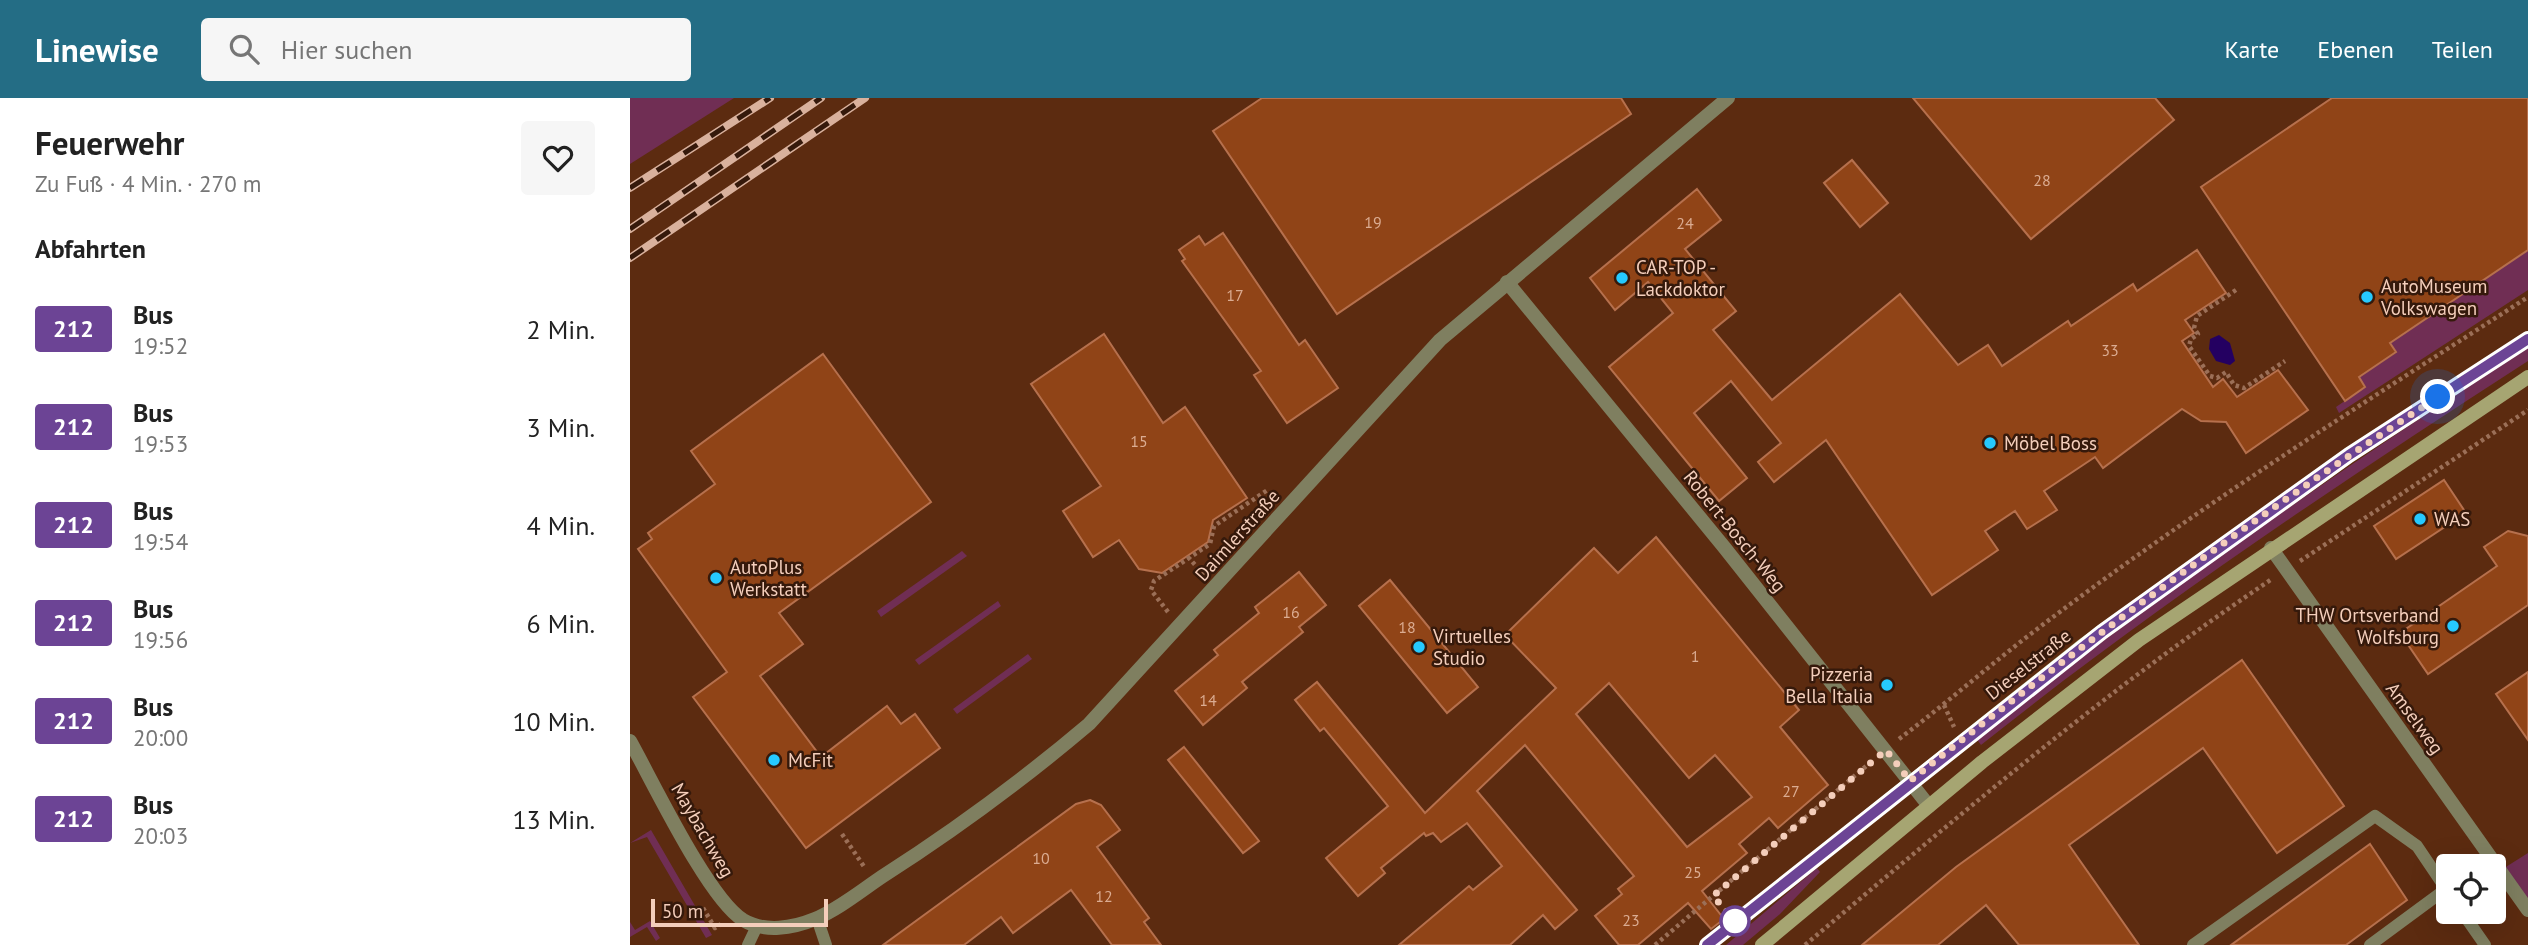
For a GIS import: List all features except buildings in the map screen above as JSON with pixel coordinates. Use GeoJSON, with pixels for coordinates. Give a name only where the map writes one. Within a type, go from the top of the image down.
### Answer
{"type":"FeatureCollection","features":[{"type":"Feature","properties":{"kind":"main road","name":"Dieselstraße"},"geometry":{"type":"LineString","coordinates":[[1707,945],[1910,781],[2141,603],[2349,455],[2528,339]]}},
{"type":"Feature","properties":{"kind":"main road"},"geometry":{"type":"LineString","coordinates":[[1762,945],[1929,806],[2139,640],[2271,548],[2528,377]]}},
{"type":"Feature","properties":{"kind":"street","name":"Daimlerstraße"},"geometry":{"type":"LineString","coordinates":[[757,926],[776,929],[817,918],[874,882],[1030,774],[1068,743],[1089,724],[1432,348],[1728,98]]}},
{"type":"Feature","properties":{"kind":"street","name":"Robert-Bosch-Weg"},"geometry":{"type":"LineString","coordinates":[[1507,282],[1929,806]]}},
{"type":"Feature","properties":{"kind":"street","name":"Amselweg"},"geometry":{"type":"LineString","coordinates":[[2271,548],[2528,910]]}},
{"type":"Feature","properties":{"kind":"street","name":"Maybachweg"},"geometry":{"type":"LineString","coordinates":[[630,741],[723,902],[746,921],[757,926]]}},
{"type":"Feature","properties":{"kind":"lane"},"geometry":{"type":"LineString","coordinates":[[2193,945],[2375,816],[2417,846],[2436,874]]}},
{"type":"Feature","properties":{"kind":"lane"},"geometry":{"type":"LineString","coordinates":[[2370,945],[2436,899]]}},
{"type":"Feature","properties":{"kind":"lane"},"geometry":{"type":"LineString","coordinates":[[817,918],[826,945]]}},
{"type":"Feature","properties":{"kind":"lane"},"geometry":{"type":"LineString","coordinates":[[2470,924],[2485,945]]}},
{"type":"Feature","properties":{"kind":"lane"},"geometry":{"type":"LineString","coordinates":[[748,945],[757,926]]}},
{"type":"Feature","properties":{"kind":"path"},"geometry":{"type":"LineString","coordinates":[[2236,290],[2197,316],[2194,328],[2198,334],[2190,339],[2189,346],[2210,376],[2217,377],[2226,372],[2234,385],[2244,388],[2285,361]]}},
{"type":"Feature","properties":{"kind":"path"},"geometry":{"type":"LineString","coordinates":[[1655,945],[1886,750],[2027,637],[2329,426],[2528,297]]}},
{"type":"Feature","properties":{"kind":"path"},"geometry":{"type":"LineString","coordinates":[[1805,945],[2046,744],[2140,671],[2528,410]]}},
{"type":"Feature","properties":{"kind":"path"},"geometry":{"type":"LineString","coordinates":[[1181,624],[1161,607],[1151,590],[1154,581],[1210,544],[1214,526],[1269,489]]}},
{"type":"Feature","properties":{"kind":"path"},"geometry":{"type":"LineString","coordinates":[[1189,558],[1216,586]]}},
{"type":"Feature","properties":{"kind":"path"},"geometry":{"type":"LineString","coordinates":[[842,834],[874,882]]}},
{"type":"Feature","properties":{"kind":"shaded area"},"geometry":{"type":"Polygon","coordinates":[[[630,98],[734,98],[630,164],[630,98]]]}},
{"type":"Feature","properties":{"kind":"shaded area"},"geometry":{"type":"Polygon","coordinates":[[[2528,250],[2528,290],[2339,413],[2336,407],[2365,387],[2359,377],[2396,353],[2390,343],[2528,250]]]}},
{"type":"Feature","properties":{"kind":"shaded area"},"geometry":{"type":"Polygon","coordinates":[[[2219,335],[2230,343],[2235,361],[2230,365],[2216,361],[2209,349],[2210,339],[2219,335]]]}},
{"type":"Feature","properties":{"kind":"shaded area"},"geometry":{"type":"Polygon","coordinates":[[[2528,348],[2528,361],[2388,452],[2181,594],[1981,745],[1976,738],[2179,586],[2317,488],[2528,348]]]}},
{"type":"Feature","properties":{"kind":"shaded area"},"geometry":{"type":"Polygon","coordinates":[[[962,551],[967,556],[881,617],[877,611],[962,551]]]}},
{"type":"Feature","properties":{"kind":"shaded area"},"geometry":{"type":"Polygon","coordinates":[[[998,601],[1001,606],[919,665],[915,660],[998,601]]]}},
{"type":"Feature","properties":{"kind":"shaded area"},"geometry":{"type":"Polygon","coordinates":[[[1028,654],[1032,659],[957,714],[953,709],[1028,654]]]}},
{"type":"Feature","properties":{"kind":"shaded area"},"geometry":{"type":"Polygon","coordinates":[[[651,830],[712,935],[706,938],[647,837],[630,843],[651,830]]]}},
{"type":"Feature","properties":{"kind":"shaded area"},"geometry":{"type":"Polygon","coordinates":[[[2528,853],[2528,910],[2506,877],[2506,867],[2528,853]]]}},
{"type":"Feature","properties":{"kind":"shaded area"},"geometry":{"type":"Polygon","coordinates":[[[1817,868],[1820,872],[1780,914],[1743,945],[1726,945],[1817,868]]]}},
{"type":"Feature","properties":{"kind":"shaded area"},"geometry":{"type":"Polygon","coordinates":[[[650,921],[660,938],[656,941],[647,927],[630,937],[630,922],[635,930],[650,921]]]}},
{"type":"Feature","properties":{"kind":"railway"},"geometry":{"type":"LineString","coordinates":[[630,188],[770,98]]}},
{"type":"Feature","properties":{"kind":"railway"},"geometry":{"type":"LineString","coordinates":[[630,229],[821,98]]}},
{"type":"Feature","properties":{"kind":"railway"},"geometry":{"type":"LineString","coordinates":[[630,258],[865,98]]}},
{"type":"Feature","properties":{"kind":"bus line","name":"212"},"geometry":{"type":"LineString","coordinates":[[1707,945],[1963,739],[2141,603],[2349,455],[2528,339]]}},
{"type":"Feature","properties":{"kind":"place","name":"CAR-TOP - Lackdoktor"},"geometry":{"type":"Point","coordinates":[1622,278]}},
{"type":"Feature","properties":{"kind":"place","name":"AutoMuseum Volkswagen"},"geometry":{"type":"Point","coordinates":[2367,297]}},
{"type":"Feature","properties":{"kind":"place","name":"Möbel Boss"},"geometry":{"type":"Point","coordinates":[1990,443]}},
{"type":"Feature","properties":{"kind":"place","name":"WAS"},"geometry":{"type":"Point","coordinates":[2420,519]}},
{"type":"Feature","properties":{"kind":"place","name":"AutoPlus Werkstatt"},"geometry":{"type":"Point","coordinates":[716,578]}},
{"type":"Feature","properties":{"kind":"place","name":"THW Ortsverband Wolfsburg"},"geometry":{"type":"Point","coordinates":[2453,626]}},
{"type":"Feature","properties":{"kind":"place","name":"Virtuelles Studio"},"geometry":{"type":"Point","coordinates":[1419,647]}},
{"type":"Feature","properties":{"kind":"place","name":"Pizzeria Bella Italia"},"geometry":{"type":"Point","coordinates":[1887,685]}},
{"type":"Feature","properties":{"kind":"place","name":"McFit"},"geometry":{"type":"Point","coordinates":[774,760]}},
{"type":"Feature","properties":{"kind":"route"},"geometry":{"type":"LineString","coordinates":[[1735,921],[1713,896],[1886,750],[1910,781],[2141,603],[2349,455],[2438,397]]}}]}
